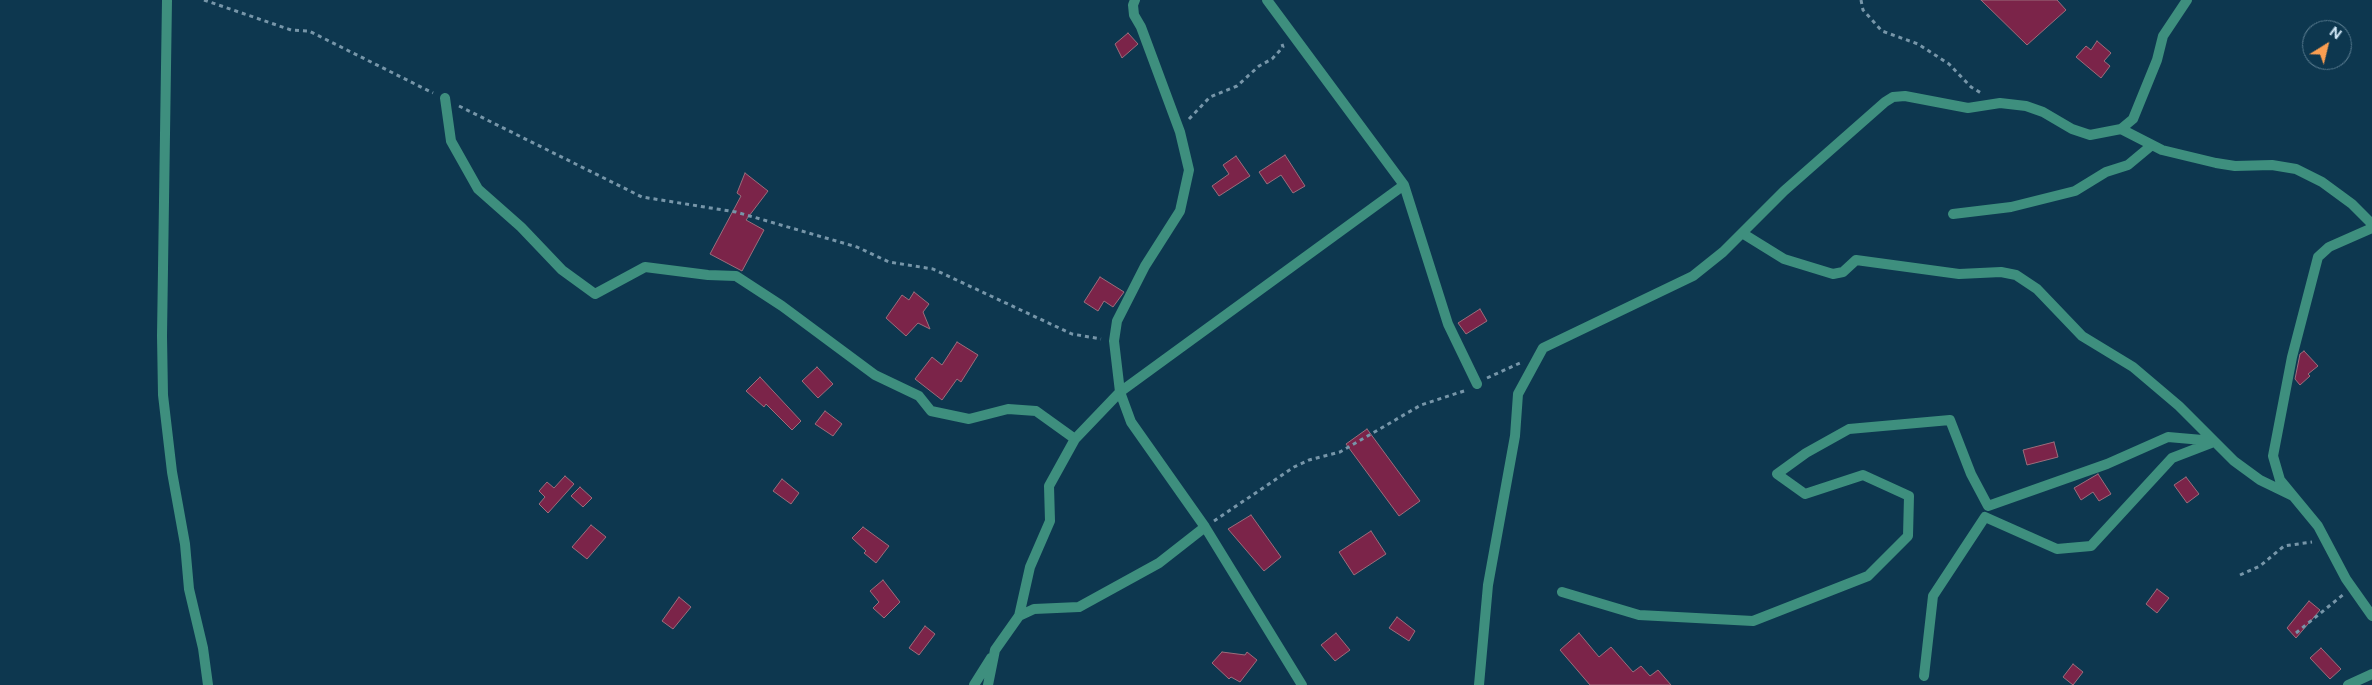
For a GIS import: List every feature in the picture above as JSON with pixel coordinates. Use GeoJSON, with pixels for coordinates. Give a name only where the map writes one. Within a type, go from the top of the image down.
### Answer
{"type":"FeatureCollection","features":[{"type":"Feature","properties":{"kind":"street"},"geometry":{"type":"LineString","coordinates":[[167,0],[162,336],[164,395],[172,472],[184,536],[189,588],[203,648],[208,685]]}},
{"type":"Feature","properties":{"kind":"street"},"geometry":{"type":"LineString","coordinates":[[1135,0],[1132,5],[1134,15],[1141,27],[1180,132],[1189,170],[1180,211],[1145,266],[1117,321],[1114,341],[1120,392],[1131,422],[1205,528],[1302,685]]}},
{"type":"Feature","properties":{"kind":"street"},"geometry":{"type":"LineString","coordinates":[[1267,0],[1404,185],[1448,324],[1477,384]]}},
{"type":"Feature","properties":{"kind":"street"},"geometry":{"type":"LineString","coordinates":[[1479,685],[1488,585],[1514,436],[1518,394],[1539,355],[1550,343],[1614,315],[1692,276],[1723,252],[1784,191],[1893,97],[1905,96],[1968,108],[2000,104],[2026,106],[2043,112],[2072,129],[2090,135],[2120,129],[2133,119],[2157,60],[2163,36],[2187,0]]}},
{"type":"Feature","properties":{"kind":"street"},"geometry":{"type":"LineString","coordinates":[[445,98],[451,141],[478,189],[521,227],[562,270],[595,294],[645,267],[708,276],[736,276],[782,306],[875,375],[918,396],[931,411],[969,419],[1008,409],[1036,411],[1075,440]]}},
{"type":"Feature","properties":{"kind":"street"},"geometry":{"type":"LineString","coordinates":[[2120,129],[2162,150],[2234,166],[2272,165],[2296,169],[2322,182],[2352,204],[2372,226],[2323,251],[2314,269],[2292,357],[2272,456],[2280,480],[2318,526],[2352,588],[2372,616]]}},
{"type":"Feature","properties":{"kind":"street"},"geometry":{"type":"LineString","coordinates":[[1953,214],[2011,206],[2075,191],[2106,172],[2128,166],[2152,145]]}},
{"type":"Feature","properties":{"kind":"street"},"geometry":{"type":"LineString","coordinates":[[974,685],[995,650],[1019,616],[1030,567],[1050,521],[1049,486],[1075,440],[1120,392],[1404,185]]}},
{"type":"Feature","properties":{"kind":"street"},"geometry":{"type":"LineString","coordinates":[[1742,233],[1784,259],[1833,274],[1842,272],[1853,261],[1859,260],[1959,274],[2001,272],[2016,275],[2036,290],[2082,336],[2133,367],[2179,406],[2234,461],[2260,480],[2293,496]]}},
{"type":"Feature","properties":{"kind":"street"},"geometry":{"type":"LineString","coordinates":[[1562,592],[1638,615],[1753,622],[1868,576],[1908,536],[1909,496],[1863,475],[1805,494],[1777,474],[1806,453],[1849,429],[1950,420],[1970,474],[1988,506],[2107,464],[2168,437],[2214,441]]}},
{"type":"Feature","properties":{"kind":"street"},"geometry":{"type":"LineString","coordinates":[[1924,676],[1933,596],[1985,517],[2057,549],[2091,546],[2172,458],[2214,441]]}},
{"type":"Feature","properties":{"kind":"street"},"geometry":{"type":"LineString","coordinates":[[1019,616],[1034,609],[1079,607],[1159,563],[1205,528]]}},
{"type":"Feature","properties":{"kind":"street"},"geometry":{"type":"LineString","coordinates":[[988,685],[995,650]]}},
{"type":"Feature","properties":{"kind":"street"},"geometry":{"type":"LineString","coordinates":[[2348,685],[2372,674]]}},
{"type":"Feature","properties":{"kind":"path"},"geometry":{"type":"LineString","coordinates":[[204,0],[291,30],[309,31],[642,196],[736,212],[857,247],[889,262],[933,269],[1072,334],[1114,341]]}},
{"type":"Feature","properties":{"kind":"path"},"geometry":{"type":"LineString","coordinates":[[1861,0],[1863,10],[1882,31],[1918,44],[1949,64],[1971,88],[2000,104]]}},
{"type":"Feature","properties":{"kind":"path"},"geometry":{"type":"LineString","coordinates":[[1180,132],[1210,97],[1237,86],[1259,66],[1272,59],[1283,47],[1281,39]]}},
{"type":"Feature","properties":{"kind":"path"},"geometry":{"type":"LineString","coordinates":[[1205,528],[1294,467],[1309,460],[1340,452],[1421,405],[1461,394],[1501,370],[1539,355]]}},
{"type":"Feature","properties":{"kind":"path"},"geometry":{"type":"LineString","coordinates":[[2240,575],[2260,566],[2284,546],[2325,540]]}},
{"type":"Feature","properties":{"kind":"path"},"geometry":{"type":"LineString","coordinates":[[2296,633],[2352,588]]}},
{"type":"Feature","properties":{"kind":"building"},"geometry":{"type":"Polygon","coordinates":[[[1981,0],[2057,0],[2066,10],[2027,45],[1981,0]]]}},
{"type":"Feature","properties":{"kind":"building"},"geometry":{"type":"Polygon","coordinates":[[[1128,33],[1138,44],[1122,58],[1115,44],[1128,33]]]}},
{"type":"Feature","properties":{"kind":"building"},"geometry":{"type":"Polygon","coordinates":[[[2097,41],[2111,53],[2104,61],[2110,66],[2101,78],[2076,57],[2086,46],[2091,50],[2097,41]]]}},
{"type":"Feature","properties":{"kind":"building"},"geometry":{"type":"Polygon","coordinates":[[[1285,155],[1305,186],[1293,193],[1281,175],[1267,184],[1259,172],[1285,155]]]}},
{"type":"Feature","properties":{"kind":"building"},"geometry":{"type":"Polygon","coordinates":[[[1236,156],[1250,176],[1219,196],[1212,186],[1229,174],[1223,165],[1236,156]]]}},
{"type":"Feature","properties":{"kind":"building"},"geometry":{"type":"Polygon","coordinates":[[[745,173],[768,191],[746,220],[764,230],[742,271],[710,254],[741,196],[737,193],[745,173]]]}},
{"type":"Feature","properties":{"kind":"building"},"geometry":{"type":"Polygon","coordinates":[[[1100,277],[1124,292],[1113,307],[1104,301],[1098,311],[1084,302],[1100,277]]]}},
{"type":"Feature","properties":{"kind":"building"},"geometry":{"type":"Polygon","coordinates":[[[914,292],[929,304],[923,312],[930,329],[918,323],[906,336],[886,318],[902,295],[909,300],[914,292]]]}},
{"type":"Feature","properties":{"kind":"building"},"geometry":{"type":"Polygon","coordinates":[[[1480,309],[1487,321],[1466,334],[1458,323],[1480,309]]]}},
{"type":"Feature","properties":{"kind":"building"},"geometry":{"type":"Polygon","coordinates":[[[957,342],[978,355],[961,382],[957,379],[942,400],[915,379],[932,357],[942,365],[957,342]]]}},
{"type":"Feature","properties":{"kind":"building"},"geometry":{"type":"Polygon","coordinates":[[[2304,351],[2318,366],[2308,374],[2310,376],[2300,385],[2295,379],[2300,354],[2304,351]]]}},
{"type":"Feature","properties":{"kind":"building"},"geometry":{"type":"Polygon","coordinates":[[[817,367],[833,384],[818,398],[802,381],[817,367]]]}},
{"type":"Feature","properties":{"kind":"building"},"geometry":{"type":"Polygon","coordinates":[[[760,377],[801,421],[792,430],[766,404],[764,407],[746,391],[760,377]]]}},
{"type":"Feature","properties":{"kind":"building"},"geometry":{"type":"Polygon","coordinates":[[[825,411],[842,424],[833,436],[815,424],[825,411]]]}},
{"type":"Feature","properties":{"kind":"building"},"geometry":{"type":"Polygon","coordinates":[[[1367,429],[1420,501],[1399,516],[1346,444],[1367,429]]]}},
{"type":"Feature","properties":{"kind":"building"},"geometry":{"type":"Polygon","coordinates":[[[2054,442],[2058,457],[2027,465],[2023,450],[2054,442]]]}},
{"type":"Feature","properties":{"kind":"building"},"geometry":{"type":"Polygon","coordinates":[[[2098,474],[2111,494],[2099,501],[2093,492],[2081,500],[2074,488],[2098,474]]]}},
{"type":"Feature","properties":{"kind":"building"},"geometry":{"type":"Polygon","coordinates":[[[565,476],[574,484],[548,513],[539,504],[545,497],[539,491],[547,482],[554,488],[565,476]]]}},
{"type":"Feature","properties":{"kind":"building"},"geometry":{"type":"Polygon","coordinates":[[[2186,477],[2199,494],[2187,503],[2174,485],[2186,477]]]}},
{"type":"Feature","properties":{"kind":"building"},"geometry":{"type":"Polygon","coordinates":[[[782,479],[799,493],[791,504],[773,491],[782,479]]]}},
{"type":"Feature","properties":{"kind":"building"},"geometry":{"type":"Polygon","coordinates":[[[580,487],[592,498],[583,507],[571,496],[580,487]]]}},
{"type":"Feature","properties":{"kind":"building"},"geometry":{"type":"Polygon","coordinates":[[[1251,515],[1281,557],[1264,571],[1228,529],[1251,515]]]}},
{"type":"Feature","properties":{"kind":"building"},"geometry":{"type":"Polygon","coordinates":[[[591,525],[606,537],[587,559],[572,547],[591,525]]]}},
{"type":"Feature","properties":{"kind":"building"},"geometry":{"type":"Polygon","coordinates":[[[863,527],[889,546],[876,563],[864,553],[866,551],[852,538],[863,527]]]}},
{"type":"Feature","properties":{"kind":"building"},"geometry":{"type":"Polygon","coordinates":[[[1371,531],[1386,554],[1354,575],[1339,552],[1371,531]]]}},
{"type":"Feature","properties":{"kind":"building"},"geometry":{"type":"Polygon","coordinates":[[[883,580],[900,602],[884,618],[873,608],[879,602],[870,591],[883,580]]]}},
{"type":"Feature","properties":{"kind":"building"},"geometry":{"type":"Polygon","coordinates":[[[2157,589],[2169,598],[2157,613],[2146,604],[2157,589]]]}},
{"type":"Feature","properties":{"kind":"building"},"geometry":{"type":"Polygon","coordinates":[[[679,597],[691,607],[673,629],[662,621],[679,597]]]}},
{"type":"Feature","properties":{"kind":"building"},"geometry":{"type":"Polygon","coordinates":[[[2309,601],[2320,610],[2296,638],[2287,628],[2309,601]]]}},
{"type":"Feature","properties":{"kind":"building"},"geometry":{"type":"Polygon","coordinates":[[[1397,617],[1415,631],[1409,641],[1389,628],[1397,617]]]}},
{"type":"Feature","properties":{"kind":"building"},"geometry":{"type":"Polygon","coordinates":[[[925,626],[935,634],[919,655],[909,648],[925,626]]]}},
{"type":"Feature","properties":{"kind":"building"},"geometry":{"type":"Polygon","coordinates":[[[1336,633],[1350,650],[1335,661],[1321,645],[1336,633]]]}},
{"type":"Feature","properties":{"kind":"building"},"geometry":{"type":"Polygon","coordinates":[[[1579,633],[1599,657],[1611,647],[1633,672],[1641,666],[1650,676],[1658,670],[1671,685],[1590,685],[1560,650],[1579,633]]]}},
{"type":"Feature","properties":{"kind":"building"},"geometry":{"type":"Polygon","coordinates":[[[2321,648],[2341,669],[2330,679],[2310,658],[2321,648]]]}},
{"type":"Feature","properties":{"kind":"building"},"geometry":{"type":"Polygon","coordinates":[[[1222,652],[1245,655],[1247,652],[1257,660],[1240,682],[1231,677],[1229,679],[1212,663],[1222,652]]]}},
{"type":"Feature","properties":{"kind":"building"},"geometry":{"type":"Polygon","coordinates":[[[2073,664],[2083,672],[2073,685],[2063,677],[2073,664]]]}}]}
